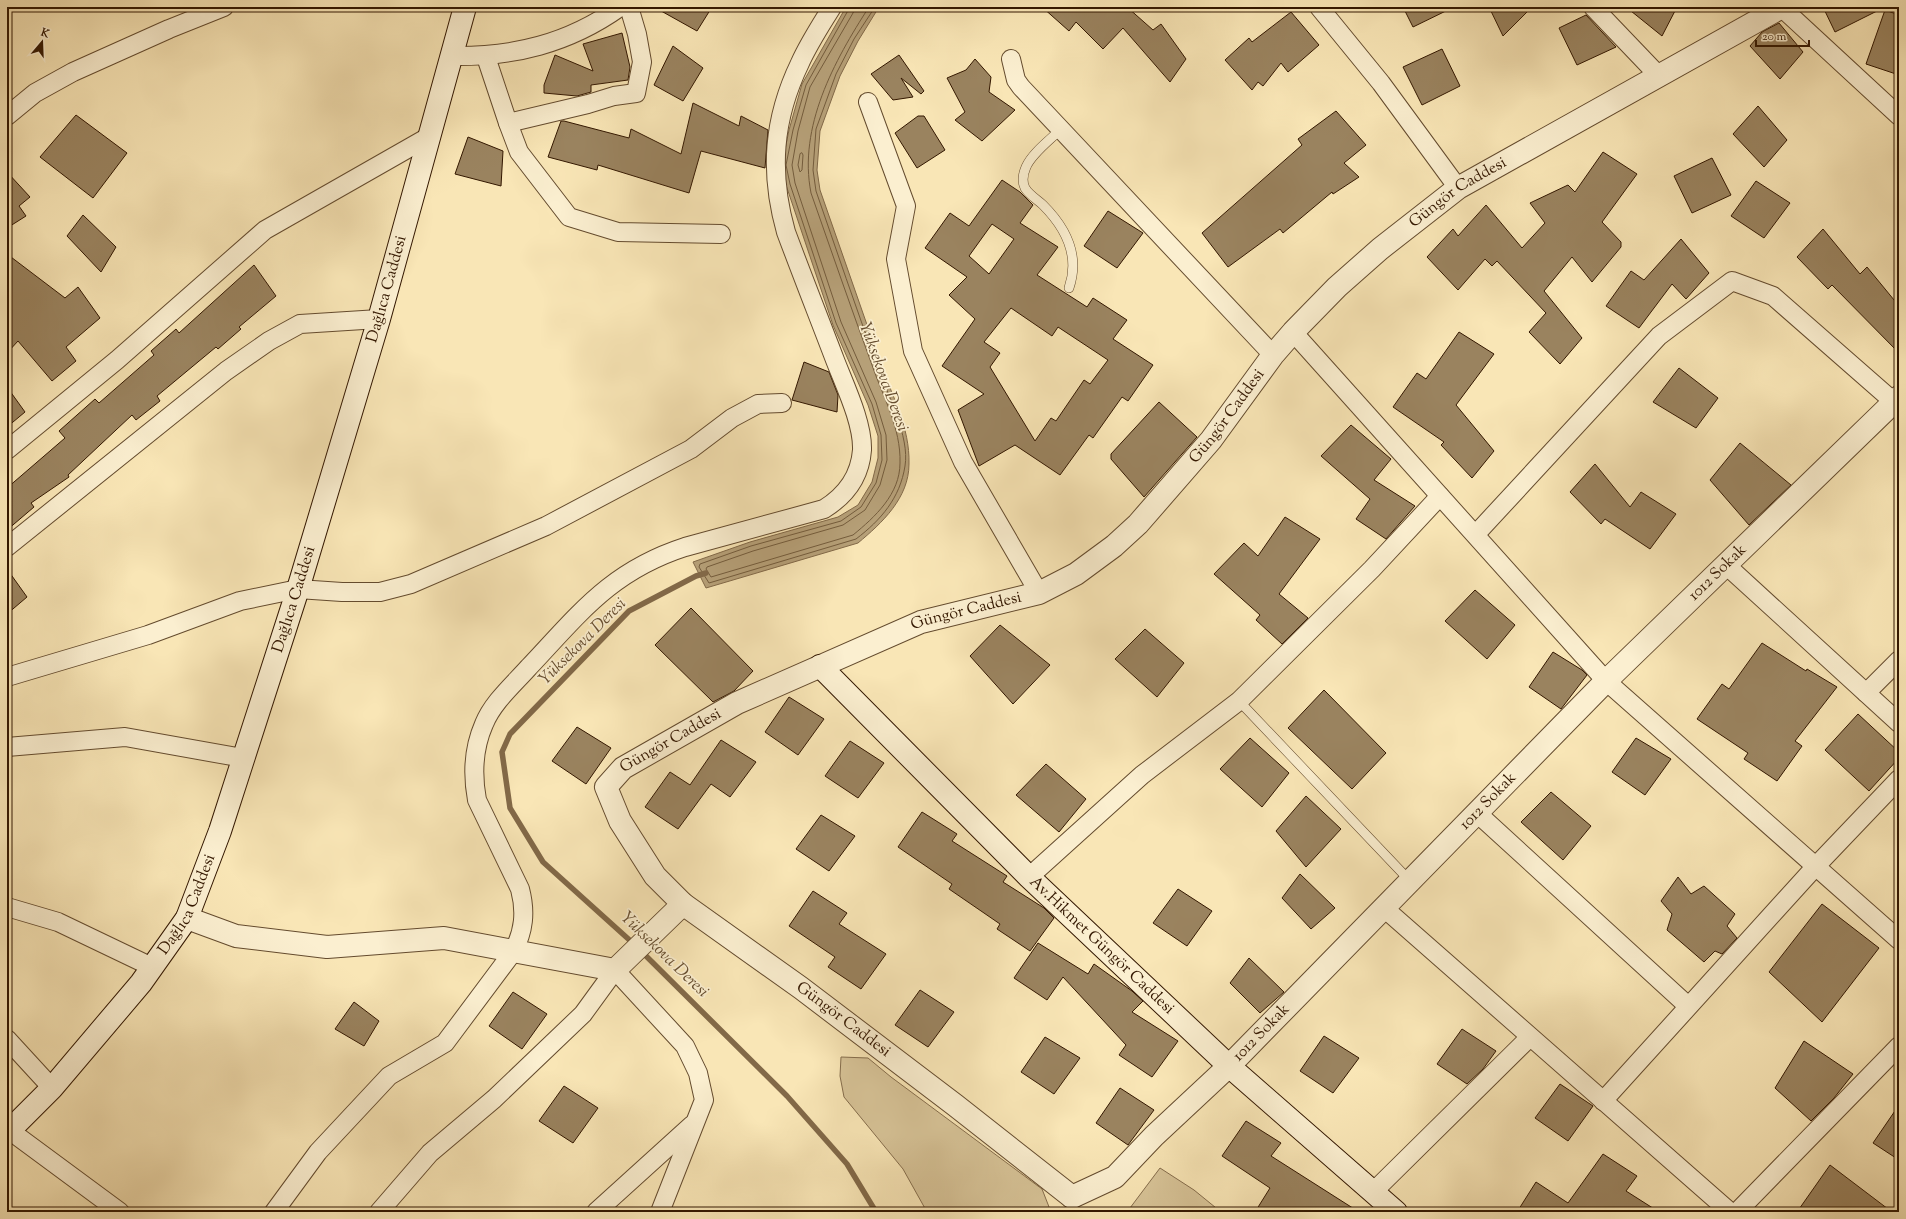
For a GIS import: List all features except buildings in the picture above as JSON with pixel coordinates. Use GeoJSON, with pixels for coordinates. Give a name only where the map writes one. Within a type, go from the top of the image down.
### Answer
{"type":"FeatureCollection","features":[{"type":"Feature","properties":{"kind":"street"},"geometry":{"type":"LineString","coordinates":[[7,116],[35,93],[73,72],[224,7]]}},
{"type":"Feature","properties":{"kind":"street","name":"Dağlıca Caddesi"},"geometry":{"type":"LineString","coordinates":[[8,1132],[52,1088],[141,983],[187,918],[220,831],[298,589],[379,319],[464,7]]}},
{"type":"Feature","properties":{"kind":"street"},"geometry":{"type":"LineString","coordinates":[[451,56],[486,57],[524,50],[558,40],[586,28],[620,7]]}},
{"type":"Feature","properties":{"kind":"street"},"geometry":{"type":"LineString","coordinates":[[508,123],[588,104],[614,96],[636,93],[642,62],[637,34],[629,7]]}},
{"type":"Feature","properties":{"kind":"street"},"geometry":{"type":"LineString","coordinates":[[274,1212],[318,1152],[389,1076],[445,1044],[513,952],[522,932],[524,921],[523,900],[516,879],[477,800],[474,785],[473,770],[478,738],[493,707],[586,606],[612,583],[629,572],[666,553],[824,509],[843,495],[856,475],[861,456],[861,437],[849,397],[786,232],[779,205],[774,172],[779,128],[791,84],[800,62],[832,7]]}},
{"type":"Feature","properties":{"kind":"street"},"geometry":{"type":"LineString","coordinates":[[1319,7],[1381,83],[1458,188]]}},
{"type":"Feature","properties":{"kind":"street"},"geometry":{"type":"LineString","coordinates":[[1593,7],[1659,76]]}},
{"type":"Feature","properties":{"kind":"street"},"geometry":{"type":"LineString","coordinates":[[1782,7],[1899,116]]}},
{"type":"Feature","properties":{"kind":"street","name":"Güngör Caddesi"},"geometry":{"type":"LineString","coordinates":[[1070,1205],[955,1105],[800,988],[682,904],[655,876],[620,821],[606,787],[623,768],[736,703],[921,622],[1039,593],[1076,574],[1114,546],[1138,524],[1211,440],[1273,355],[1293,332],[1337,287],[1375,254],[1458,188],[1782,7]]}},
{"type":"Feature","properties":{"kind":"street"},"geometry":{"type":"LineString","coordinates":[[486,57],[519,152],[569,217],[618,232],[722,234]]}},
{"type":"Feature","properties":{"kind":"street"},"geometry":{"type":"LineString","coordinates":[[1011,59],[1014,72],[1019,83],[1273,355]]}},
{"type":"Feature","properties":{"kind":"street"},"geometry":{"type":"LineString","coordinates":[[868,102],[906,206],[896,259],[914,351],[963,462],[1039,593]]}},
{"type":"Feature","properties":{"kind":"street"},"geometry":{"type":"LineString","coordinates":[[7,450],[117,360],[265,230],[430,136]]}},
{"type":"Feature","properties":{"kind":"street"},"geometry":{"type":"LineString","coordinates":[[1476,534],[1659,336],[1732,281],[1772,296],[1897,400]]}},
{"type":"Feature","properties":{"kind":"street"},"geometry":{"type":"LineString","coordinates":[[7,547],[226,371],[269,341],[300,324],[379,319]]}},
{"type":"Feature","properties":{"kind":"street"},"geometry":{"type":"LineString","coordinates":[[1293,332],[1476,534],[1606,681],[1899,940]]}},
{"type":"Feature","properties":{"kind":"street","name":"1012 Sokak"},"geometry":{"type":"LineString","coordinates":[[1070,1205],[1115,1177],[1154,1136],[1229,1066],[1606,681],[1897,400]]}},
{"type":"Feature","properties":{"kind":"street"},"geometry":{"type":"LineString","coordinates":[[7,677],[148,635],[240,601],[298,589],[342,592],[380,592],[411,584],[546,526],[691,449],[732,418],[758,404],[782,403]]}},
{"type":"Feature","properties":{"kind":"street"},"geometry":{"type":"LineString","coordinates":[[1029,877],[1142,775],[1239,701],[1372,569],[1440,496]]}},
{"type":"Feature","properties":{"kind":"street"},"geometry":{"type":"LineString","coordinates":[[1726,565],[1899,723]]}},
{"type":"Feature","properties":{"kind":"street"},"geometry":{"type":"LineString","coordinates":[[1866,693],[1899,660]]}},
{"type":"Feature","properties":{"kind":"street","name":"Av.Hikmet Güngör Caddesi"},"geometry":{"type":"LineString","coordinates":[[820,666],[1029,877],[1229,1066],[1396,1212]]}},
{"type":"Feature","properties":{"kind":"street"},"geometry":{"type":"LineString","coordinates":[[7,747],[125,737],[243,758]]}},
{"type":"Feature","properties":{"kind":"street"},"geometry":{"type":"LineString","coordinates":[[1603,1101],[1816,866],[1899,779]]}},
{"type":"Feature","properties":{"kind":"street"},"geometry":{"type":"LineString","coordinates":[[1477,812],[1688,1006]]}},
{"type":"Feature","properties":{"kind":"street"},"geometry":{"type":"LineString","coordinates":[[380,1212],[430,1153],[494,1099],[583,1014],[615,970],[682,904]]}},
{"type":"Feature","properties":{"kind":"street"},"geometry":{"type":"LineString","coordinates":[[7,908],[58,922],[152,967]]}},
{"type":"Feature","properties":{"kind":"street"},"geometry":{"type":"LineString","coordinates":[[1384,908],[1730,1212]]}},
{"type":"Feature","properties":{"kind":"street"},"geometry":{"type":"LineString","coordinates":[[187,918],[236,936],[327,947],[444,938],[615,970],[685,1046],[698,1072],[704,1100],[660,1212]]}},
{"type":"Feature","properties":{"kind":"street"},"geometry":{"type":"LineString","coordinates":[[1373,1192],[1530,1037]]}},
{"type":"Feature","properties":{"kind":"street"},"geometry":{"type":"LineString","coordinates":[[7,1039],[52,1088]]}},
{"type":"Feature","properties":{"kind":"street"},"geometry":{"type":"LineString","coordinates":[[1746,1209],[1899,1046]]}},
{"type":"Feature","properties":{"kind":"street"},"geometry":{"type":"LineString","coordinates":[[596,1212],[695,1122]]}},
{"type":"Feature","properties":{"kind":"street"},"geometry":{"type":"LineString","coordinates":[[8,1132],[120,1212]]}},
{"type":"Feature","properties":{"kind":"lane"},"geometry":{"type":"LineString","coordinates":[[1061,129],[1029,162],[1025,169],[1024,183],[1026,189],[1054,217],[1068,241],[1074,261],[1074,271],[1069,288]]}},
{"type":"Feature","properties":{"kind":"lane"},"geometry":{"type":"LineString","coordinates":[[1239,701],[1410,881]]}},
{"type":"Feature","properties":{"kind":"shaded area"},"geometry":{"type":"Polygon","coordinates":[[[841,1057],[868,1058],[891,1077],[1042,1189],[1051,1212],[927,1212],[903,1169],[844,1097],[840,1076],[841,1057]]]}},
{"type":"Feature","properties":{"kind":"shaded area"},"geometry":{"type":"Polygon","coordinates":[[[1160,1168],[1194,1190],[1221,1212],[1127,1212],[1160,1168]]]}},
{"type":"Feature","properties":{"kind":"water"},"geometry":{"type":"Polygon","coordinates":[[[846,7],[879,7],[858,41],[840,76],[820,131],[817,170],[820,190],[907,437],[909,450],[908,476],[899,499],[892,509],[876,527],[858,543],[706,588],[693,562],[750,542],[838,517],[858,505],[872,482],[878,458],[878,436],[868,405],[833,325],[786,185],[782,165],[789,130],[802,84],[846,7]]]}},
{"type":"Feature","properties":{"kind":"waterway","name":"Yüksekova Deresi"},"geometry":{"type":"LineString","coordinates":[[635,945],[543,862],[510,808],[502,752],[510,734],[629,611],[696,576],[706,573]]}},
{"type":"Feature","properties":{"kind":"waterway","name":"Yüksekova Deresi"},"geometry":{"type":"LineString","coordinates":[[641,951],[787,1096],[847,1164],[876,1212]]}}]}
